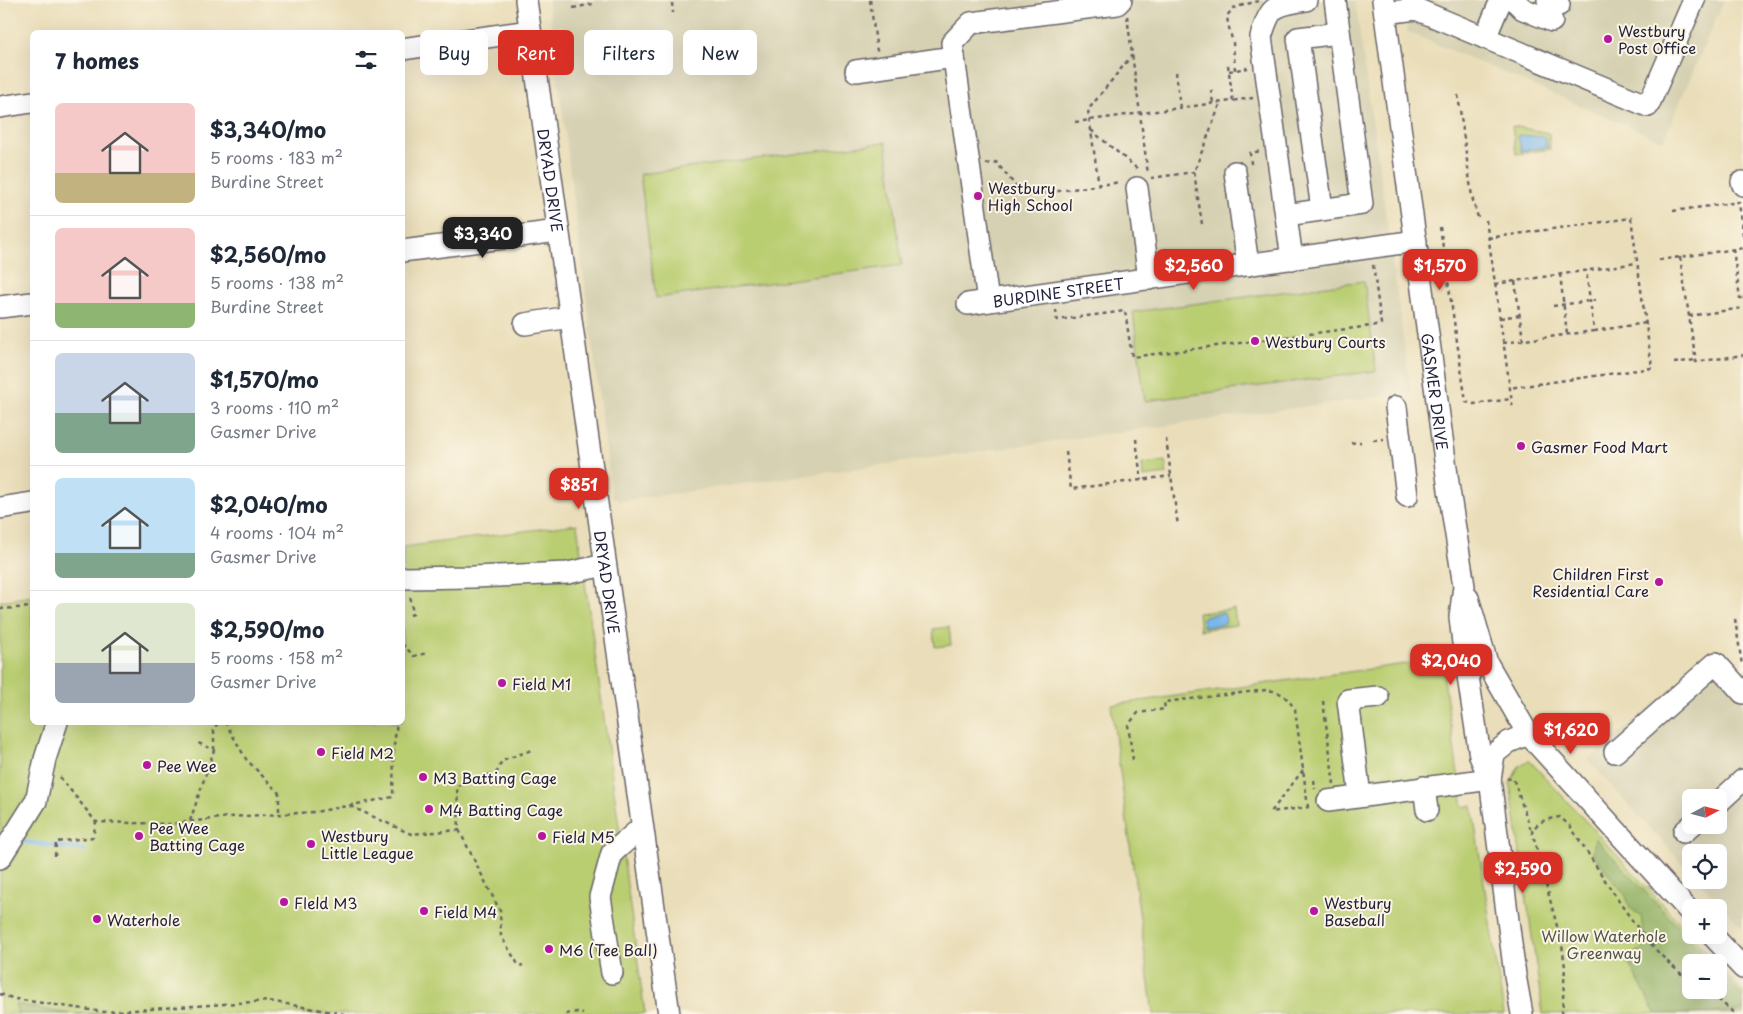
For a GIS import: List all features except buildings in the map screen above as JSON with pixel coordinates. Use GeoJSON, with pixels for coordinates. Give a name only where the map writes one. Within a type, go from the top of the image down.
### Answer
{"type":"FeatureCollection","features":[{"type":"Feature","properties":{"kind":"street","name":"DRYAD DRIVE"},"geometry":{"type":"LineString","coordinates":[[526,0],[530,30]]}},
{"type":"Feature","properties":{"kind":"street"},"geometry":{"type":"LineString","coordinates":[[1292,259],[1261,37],[1268,16],[1278,5],[1306,0]]}},
{"type":"Feature","properties":{"kind":"street"},"geometry":{"type":"LineString","coordinates":[[1286,215],[1362,204],[1334,0]]}},
{"type":"Feature","properties":{"kind":"street"},"geometry":{"type":"LineString","coordinates":[[1485,38],[1501,0]]}},
{"type":"Feature","properties":{"kind":"street"},"geometry":{"type":"LineString","coordinates":[[1514,0],[1523,9],[1553,10]]}},
{"type":"Feature","properties":{"kind":"street"},"geometry":{"type":"LineString","coordinates":[[1527,0],[1553,10]]}},
{"type":"Feature","properties":{"kind":"street"},"geometry":{"type":"LineString","coordinates":[[1384,6],[1416,9],[1648,106],[1694,0]]}},
{"type":"Feature","properties":{"kind":"street"},"geometry":{"type":"LineString","coordinates":[[969,166],[952,43],[971,23],[1117,4],[1124,5]]}},
{"type":"Feature","properties":{"kind":"street","name":"GASMER DRIVE"},"geometry":{"type":"LineString","coordinates":[[1384,6],[1449,490],[1464,586],[1460,617],[1462,634],[1480,756],[1490,779],[1515,975],[1522,1014]]}},
{"type":"Feature","properties":{"kind":"street"},"geometry":{"type":"LineString","coordinates":[[1322,210],[1298,38],[1339,33]]}},
{"type":"Feature","properties":{"kind":"street"},"geometry":{"type":"LineString","coordinates":[[405,50],[498,36]]}},
{"type":"Feature","properties":{"kind":"street"},"geometry":{"type":"LineString","coordinates":[[856,71],[954,57]]}},
{"type":"Feature","properties":{"kind":"street","name":"DRYAD DRIVE"},"geometry":{"type":"LineString","coordinates":[[536,75],[668,1014]]}},
{"type":"Feature","properties":{"kind":"street"},"geometry":{"type":"LineString","coordinates":[[0,107],[30,102]]}},
{"type":"Feature","properties":{"kind":"street","name":"BURDINE STREET"},"geometry":{"type":"LineString","coordinates":[[969,166],[978,303],[1416,241]]}},
{"type":"Feature","properties":{"kind":"street"},"geometry":{"type":"LineString","coordinates":[[1235,172],[1248,265]]}},
{"type":"Feature","properties":{"kind":"street"},"geometry":{"type":"LineString","coordinates":[[1137,183],[1150,279]]}},
{"type":"Feature","properties":{"kind":"street"},"geometry":{"type":"LineString","coordinates":[[405,251],[558,231]]}},
{"type":"Feature","properties":{"kind":"street"},"geometry":{"type":"LineString","coordinates":[[0,307],[30,303]]}},
{"type":"Feature","properties":{"kind":"street"},"geometry":{"type":"LineString","coordinates":[[525,324],[570,317]]}},
{"type":"Feature","properties":{"kind":"street"},"geometry":{"type":"LineString","coordinates":[[1396,407],[1408,496]]}},
{"type":"Feature","properties":{"kind":"street"},"geometry":{"type":"LineString","coordinates":[[0,508],[30,503]]}},
{"type":"Feature","properties":{"kind":"street"},"geometry":{"type":"LineString","coordinates":[[405,578],[473,577],[568,572],[605,565]]}},
{"type":"Feature","properties":{"kind":"street"},"geometry":{"type":"LineString","coordinates":[[1464,586],[1487,663],[1528,734],[1682,903]]}},
{"type":"Feature","properties":{"kind":"street"},"geometry":{"type":"LineString","coordinates":[[1615,752],[1716,662],[1743,693]]}},
{"type":"Feature","properties":{"kind":"street"},"geometry":{"type":"LineString","coordinates":[[1360,796],[1348,700],[1378,696]]}},
{"type":"Feature","properties":{"kind":"street"},"geometry":{"type":"LineString","coordinates":[[0,858],[36,800],[45,759],[56,725]]}},
{"type":"Feature","properties":{"kind":"street","name":"GASMER DRIVE"},"geometry":{"type":"LineString","coordinates":[[1490,779],[1494,754],[1510,742],[1528,734]]}},
{"type":"Feature","properties":{"kind":"street"},"geometry":{"type":"LineString","coordinates":[[1321,802],[1490,779]]}},
{"type":"Feature","properties":{"kind":"street"},"geometry":{"type":"LineString","coordinates":[[1728,794],[1743,780]]}},
{"type":"Feature","properties":{"kind":"street"},"geometry":{"type":"LineString","coordinates":[[1424,787],[1427,810]]}},
{"type":"Feature","properties":{"kind":"street"},"geometry":{"type":"LineString","coordinates":[[612,973],[600,897],[612,853],[642,827]]}},
{"type":"Feature","properties":{"kind":"street"},"geometry":{"type":"LineString","coordinates":[[1723,944],[1739,957]]}},
{"type":"Feature","properties":{"kind":"path"},"geometry":{"type":"LineString","coordinates":[[870,0],[879,67]]}},
{"type":"Feature","properties":{"kind":"path"},"geometry":{"type":"LineString","coordinates":[[1235,70],[1233,43],[1227,16],[1233,8],[1262,0]]}},
{"type":"Feature","properties":{"kind":"path"},"geometry":{"type":"LineString","coordinates":[[672,2],[673,13]]}},
{"type":"Feature","properties":{"kind":"path"},"geometry":{"type":"LineString","coordinates":[[573,8],[594,4]]}},
{"type":"Feature","properties":{"kind":"path"},"geometry":{"type":"LineString","coordinates":[[1124,5],[1140,113],[1137,183]]}},
{"type":"Feature","properties":{"kind":"path"},"geometry":{"type":"LineString","coordinates":[[1099,186],[1088,110],[1132,55]]}},
{"type":"Feature","properties":{"kind":"path"},"geometry":{"type":"LineString","coordinates":[[1228,65],[1233,100]]}},
{"type":"Feature","properties":{"kind":"path"},"geometry":{"type":"LineString","coordinates":[[1229,71],[1252,68]]}},
{"type":"Feature","properties":{"kind":"path"},"geometry":{"type":"LineString","coordinates":[[1176,72],[1180,108]]}},
{"type":"Feature","properties":{"kind":"path"},"geometry":{"type":"LineString","coordinates":[[1211,90],[1213,103]]}},
{"type":"Feature","properties":{"kind":"path"},"geometry":{"type":"LineString","coordinates":[[1458,95],[1472,197],[1478,212],[1479,221]]}},
{"type":"Feature","properties":{"kind":"path"},"geometry":{"type":"LineString","coordinates":[[1075,122],[1257,98]]}},
{"type":"Feature","properties":{"kind":"path"},"geometry":{"type":"LineString","coordinates":[[1202,224],[1194,172],[1221,102]]}},
{"type":"Feature","properties":{"kind":"path"},"geometry":{"type":"LineString","coordinates":[[1091,130],[1137,183]]}},
{"type":"Feature","properties":{"kind":"path"},"geometry":{"type":"LineString","coordinates":[[969,166],[996,162],[1024,196],[1137,183],[1194,172]]}},
{"type":"Feature","properties":{"kind":"path"},"geometry":{"type":"LineString","coordinates":[[1674,211],[1738,202],[1743,235]]}},
{"type":"Feature","properties":{"kind":"path"},"geometry":{"type":"LineString","coordinates":[[1488,238],[1631,218],[1652,368],[1510,388]]}},
{"type":"Feature","properties":{"kind":"path"},"geometry":{"type":"LineString","coordinates":[[1486,220],[1513,410]]}},
{"type":"Feature","properties":{"kind":"path"},"geometry":{"type":"LineString","coordinates":[[1440,227],[1466,402],[1474,404],[1511,399]]}},
{"type":"Feature","properties":{"kind":"path"},"geometry":{"type":"LineString","coordinates":[[1056,308],[1057,320],[1125,311],[1132,357],[1381,324],[1371,248]]}},
{"type":"Feature","properties":{"kind":"path"},"geometry":{"type":"LineString","coordinates":[[1659,260],[1743,248]]}},
{"type":"Feature","properties":{"kind":"path"},"geometry":{"type":"LineString","coordinates":[[1734,249],[1740,298],[1743,298]]}},
{"type":"Feature","properties":{"kind":"path"},"geometry":{"type":"LineString","coordinates":[[1680,257],[1695,360]]}},
{"type":"Feature","properties":{"kind":"path"},"geometry":{"type":"LineString","coordinates":[[1495,284],[1637,263]]}},
{"type":"Feature","properties":{"kind":"path"},"geometry":{"type":"LineString","coordinates":[[1586,270],[1594,331]]}},
{"type":"Feature","properties":{"kind":"path"},"geometry":{"type":"LineString","coordinates":[[1560,274],[1567,334]]}},
{"type":"Feature","properties":{"kind":"path"},"geometry":{"type":"LineString","coordinates":[[1515,281],[1523,340]]}},
{"type":"Feature","properties":{"kind":"path"},"geometry":{"type":"LineString","coordinates":[[1553,306],[1596,300]]}},
{"type":"Feature","properties":{"kind":"path"},"geometry":{"type":"LineString","coordinates":[[1689,316],[1743,308]]}},
{"type":"Feature","properties":{"kind":"path"},"geometry":{"type":"LineString","coordinates":[[1500,318],[1520,315]]}},
{"type":"Feature","properties":{"kind":"path"},"geometry":{"type":"LineString","coordinates":[[1503,343],[1646,323]]}},
{"type":"Feature","properties":{"kind":"path"},"geometry":{"type":"LineString","coordinates":[[1674,363],[1695,360],[1696,362],[1743,355]]}},
{"type":"Feature","properties":{"kind":"path"},"geometry":{"type":"LineString","coordinates":[[1136,439],[1141,480]]}},
{"type":"Feature","properties":{"kind":"path"},"geometry":{"type":"LineString","coordinates":[[1166,439],[1178,526]]}},
{"type":"Feature","properties":{"kind":"path"},"geometry":{"type":"LineString","coordinates":[[1352,443],[1360,442]]}},
{"type":"Feature","properties":{"kind":"path"},"geometry":{"type":"LineString","coordinates":[[1066,452],[1071,490],[1171,476]]}},
{"type":"Feature","properties":{"kind":"path"},"geometry":{"type":"LineString","coordinates":[[405,578],[413,614],[410,615]]}},
{"type":"Feature","properties":{"kind":"path"},"geometry":{"type":"LineString","coordinates":[[0,609],[30,607]]}},
{"type":"Feature","properties":{"kind":"path"},"geometry":{"type":"LineString","coordinates":[[1735,619],[1742,664]]}},
{"type":"Feature","properties":{"kind":"path"},"geometry":{"type":"LineString","coordinates":[[405,647],[414,656],[428,654]]}},
{"type":"Feature","properties":{"kind":"path"},"geometry":{"type":"LineString","coordinates":[[1133,760],[1128,725],[1138,713],[1165,709],[1164,702],[1275,690],[1286,697],[1294,709],[1303,770],[1321,802]]}},
{"type":"Feature","properties":{"kind":"path"},"geometry":{"type":"LineString","coordinates":[[1321,802],[1323,701]]}},
{"type":"Feature","properties":{"kind":"path"},"geometry":{"type":"LineString","coordinates":[[190,821],[214,750],[214,728],[216,725]]}},
{"type":"Feature","properties":{"kind":"path"},"geometry":{"type":"LineString","coordinates":[[227,725],[246,759],[279,794],[279,814]]}},
{"type":"Feature","properties":{"kind":"path"},"geometry":{"type":"LineString","coordinates":[[45,759],[96,822],[170,824],[230,817],[315,812],[393,797],[394,745],[397,725]]}},
{"type":"Feature","properties":{"kind":"path"},"geometry":{"type":"LineString","coordinates":[[196,742],[214,750]]}},
{"type":"Feature","properties":{"kind":"path"},"geometry":{"type":"LineString","coordinates":[[523,965],[519,966],[501,936],[500,911],[459,830],[457,786],[497,772],[502,761],[534,749]]}},
{"type":"Feature","properties":{"kind":"path"},"geometry":{"type":"LineString","coordinates":[[1303,770],[1271,812],[1321,802]]}},
{"type":"Feature","properties":{"kind":"path"},"geometry":{"type":"LineString","coordinates":[[1490,779],[1513,778],[1532,831],[1562,945],[1565,967],[1562,1014]]}},
{"type":"Feature","properties":{"kind":"path"},"geometry":{"type":"LineString","coordinates":[[1314,780],[1321,802]]}},
{"type":"Feature","properties":{"kind":"path"},"geometry":{"type":"LineString","coordinates":[[349,805],[411,834],[459,830]]}},
{"type":"Feature","properties":{"kind":"path"},"geometry":{"type":"LineString","coordinates":[[1532,831],[1536,825],[1545,820],[1560,817],[1570,826],[1634,923],[1662,956],[1682,973]]}},
{"type":"Feature","properties":{"kind":"path"},"geometry":{"type":"LineString","coordinates":[[55,856],[56,842],[93,837],[96,822]]}},
{"type":"Feature","properties":{"kind":"path"},"geometry":{"type":"LineString","coordinates":[[0,994],[15,999],[104,1012],[269,1002],[344,1014]]}},
{"type":"Feature","properties":{"kind":"path"},"geometry":{"type":"LineString","coordinates":[[1718,999],[1735,1014]]}},
{"type":"Feature","properties":{"kind":"path"},"geometry":{"type":"LineString","coordinates":[[566,1014],[577,1012],[583,1014]]}},
{"type":"Feature","properties":{"kind":"shaded area","name":"Westbury High School"},"geometry":{"type":"Polygon","coordinates":[[[548,0],[1355,0],[1411,392],[619,501],[612,497],[558,75],[574,75],[574,30],[552,30],[548,0]]]}},
{"type":"Feature","properties":{"kind":"shaded area"},"geometry":{"type":"Polygon","coordinates":[[[1403,0],[1724,0],[1663,141],[1408,32],[1403,0]]]}},
{"type":"Feature","properties":{"kind":"shaded area"},"geometry":{"type":"Polygon","coordinates":[[[1716,652],[1743,685],[1743,929],[1727,912],[1727,899],[1715,899],[1706,889],[1727,889],[1727,844],[1682,844],[1682,863],[1588,760],[1716,652]]]}},
{"type":"Feature","properties":{"kind":"green space"},"geometry":{"type":"Polygon","coordinates":[[[1512,126],[1549,133],[1550,149],[1516,154],[1512,126]]]}},
{"type":"Feature","properties":{"kind":"green space"},"geometry":{"type":"Polygon","coordinates":[[[886,142],[902,265],[656,298],[640,174],[886,142]]]}},
{"type":"Feature","properties":{"kind":"green space","name":"Westbury Courts"},"geometry":{"type":"Polygon","coordinates":[[[1364,281],[1376,371],[1145,401],[1133,312],[1364,281]]]}},
{"type":"Feature","properties":{"kind":"green space"},"geometry":{"type":"Polygon","coordinates":[[[1165,461],[1167,474],[1143,477],[1142,464],[1165,461]]]}},
{"type":"Feature","properties":{"kind":"green space","name":"Westbury Little League"},"geometry":{"type":"Polygon","coordinates":[[[577,524],[645,1014],[0,1014],[0,601],[30,596],[30,725],[405,725],[405,547],[577,524]]]}},
{"type":"Feature","properties":{"kind":"green space"},"geometry":{"type":"Polygon","coordinates":[[[1234,609],[1236,625],[1200,630],[1198,613],[1234,609]]]}},
{"type":"Feature","properties":{"kind":"green space"},"geometry":{"type":"Polygon","coordinates":[[[949,627],[951,645],[935,647],[933,629],[949,627]]]}},
{"type":"Feature","properties":{"kind":"green space","name":"Westbury Baseball"},"geometry":{"type":"Polygon","coordinates":[[[1441,659],[1463,807],[1472,805],[1504,1014],[1153,1014],[1111,705],[1441,659]]]}},
{"type":"Feature","properties":{"kind":"green space","name":"Willow Waterhole Greenway"},"geometry":{"type":"Polygon","coordinates":[[[1529,760],[1682,925],[1682,944],[1699,944],[1709,954],[1682,954],[1682,999],[1727,999],[1727,975],[1743,992],[1743,1014],[1543,1014],[1510,783],[1519,766],[1529,760]]]}},
{"type":"Feature","properties":{"kind":"green space"},"geometry":{"type":"Polygon","coordinates":[[[1595,838],[1682,931],[1682,944],[1694,944],[1704,954],[1682,954],[1682,999],[1727,999],[1727,980],[1743,997],[1743,1011],[1656,1014],[1627,960],[1645,946],[1641,916],[1630,908],[1626,896],[1593,854],[1595,838]]]}},
{"type":"Feature","properties":{"kind":"green space"},"geometry":{"type":"Polygon","coordinates":[[[15,1004],[70,1014],[18,1014],[15,1004]]]}},
{"type":"Feature","properties":{"kind":"green space"},"geometry":{"type":"Polygon","coordinates":[[[184,1010],[182,1014],[76,1014],[184,1010]]]}},
{"type":"Feature","properties":{"kind":"water"},"geometry":{"type":"Polygon","coordinates":[[[1518,135],[1546,137],[1547,147],[1521,151],[1518,135]]]}},
{"type":"Feature","properties":{"kind":"water"},"geometry":{"type":"Polygon","coordinates":[[[1224,613],[1225,624],[1203,626],[1202,618],[1204,616],[1224,613]]]}},
{"type":"Feature","properties":{"kind":"waterway"},"geometry":{"type":"LineString","coordinates":[[25,842],[84,850]]}},
{"type":"Feature","properties":{"kind":"place","name":"Westbury Post Office"},"geometry":{"type":"Point","coordinates":[1608,39]}},
{"type":"Feature","properties":{"kind":"place","name":"Westbury High School"},"geometry":{"type":"Point","coordinates":[978,196]}},
{"type":"Feature","properties":{"kind":"place","name":"Westbury Courts"},"geometry":{"type":"Point","coordinates":[1255,341]}},
{"type":"Feature","properties":{"kind":"place","name":"Gasmer Food Mart"},"geometry":{"type":"Point","coordinates":[1521,446]}},
{"type":"Feature","properties":{"kind":"place","name":"Children First Residential Care"},"geometry":{"type":"Point","coordinates":[1659,582]}},
{"type":"Feature","properties":{"kind":"place","name":"Field M1"},"geometry":{"type":"Point","coordinates":[502,683]}},
{"type":"Feature","properties":{"kind":"place","name":"Field M2"},"geometry":{"type":"Point","coordinates":[321,752]}},
{"type":"Feature","properties":{"kind":"place","name":"Pee Wee"},"geometry":{"type":"Point","coordinates":[147,765]}},
{"type":"Feature","properties":{"kind":"place","name":"M3 Batting Cage"},"geometry":{"type":"Point","coordinates":[423,777]}},
{"type":"Feature","properties":{"kind":"place","name":"M4 Batting Cage"},"geometry":{"type":"Point","coordinates":[429,809]}},
{"type":"Feature","properties":{"kind":"place","name":"Pee Wee Batting Cage"},"geometry":{"type":"Point","coordinates":[139,836]}},
{"type":"Feature","properties":{"kind":"place","name":"Field M5"},"geometry":{"type":"Point","coordinates":[542,836]}},
{"type":"Feature","properties":{"kind":"place","name":"Westbury Little League"},"geometry":{"type":"Point","coordinates":[311,844]}},
{"type":"Feature","properties":{"kind":"place","name":"FIeld M3"},"geometry":{"type":"Point","coordinates":[284,902]}},
{"type":"Feature","properties":{"kind":"place","name":"Field M4"},"geometry":{"type":"Point","coordinates":[424,911]}},
{"type":"Feature","properties":{"kind":"place","name":"Westbury Baseball"},"geometry":{"type":"Point","coordinates":[1314,911]}},
{"type":"Feature","properties":{"kind":"place","name":"Waterhole"},"geometry":{"type":"Point","coordinates":[97,919]}},
{"type":"Feature","properties":{"kind":"place","name":"M6 (Tee Ball)"},"geometry":{"type":"Point","coordinates":[549,949]}}]}
